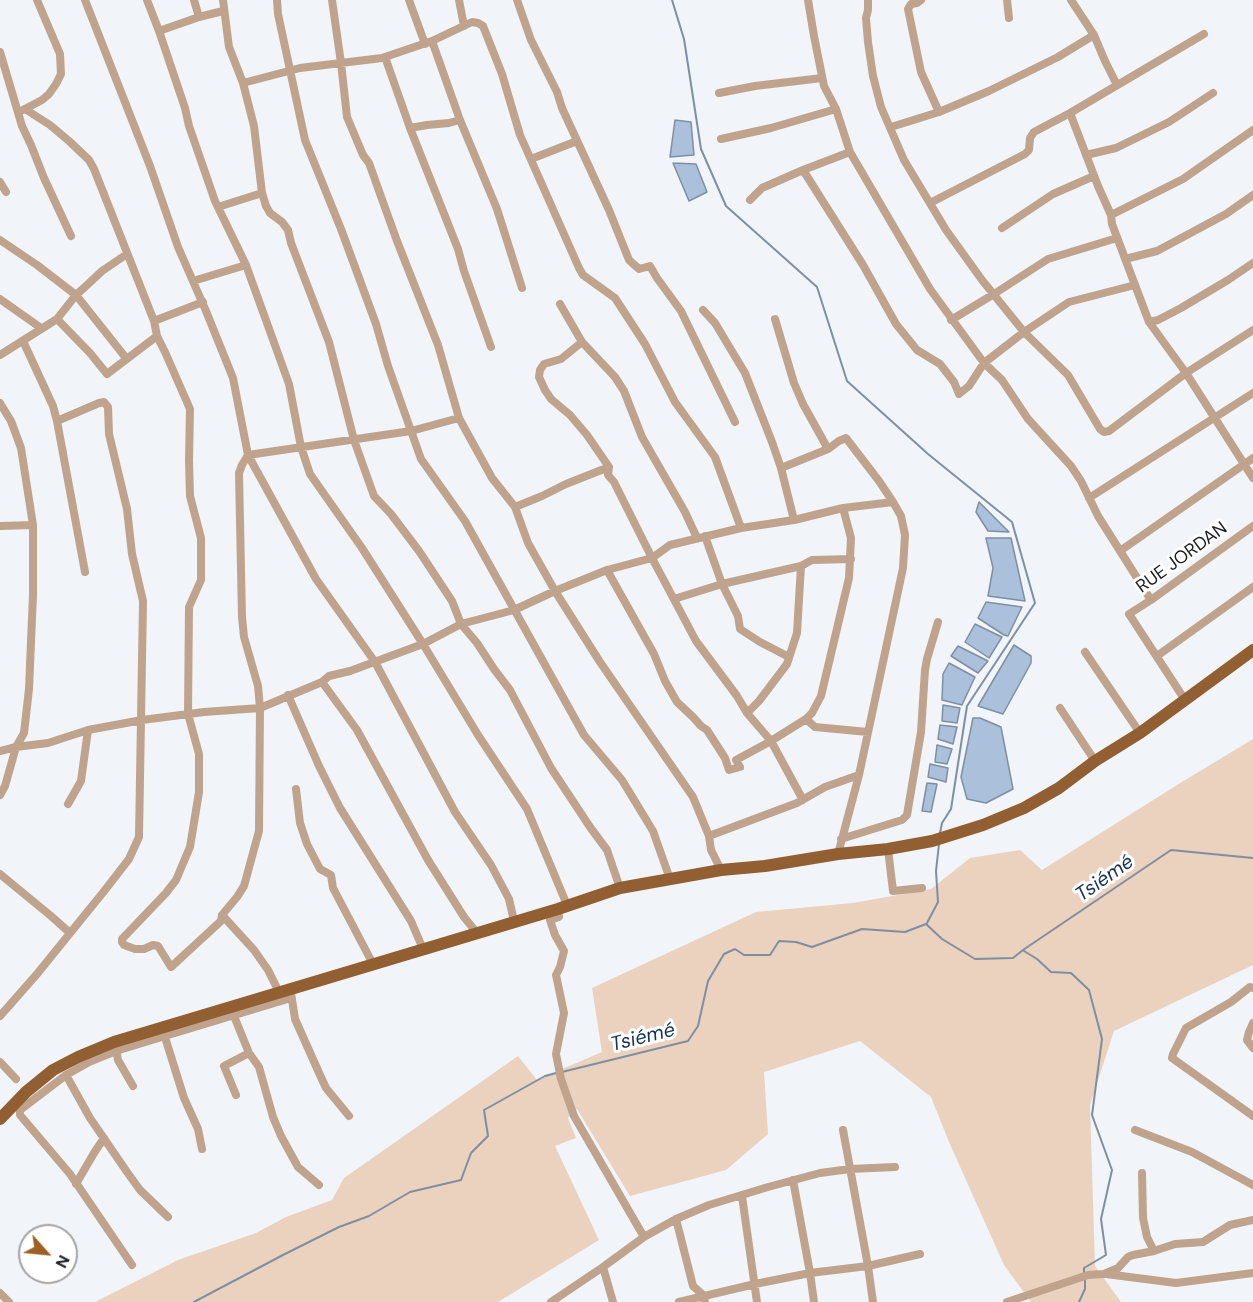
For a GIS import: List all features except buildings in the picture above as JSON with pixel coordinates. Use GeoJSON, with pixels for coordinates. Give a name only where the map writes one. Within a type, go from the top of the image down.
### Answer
{"type":"FeatureCollection","features":[{"type":"Feature","properties":{"kind":"main road"},"geometry":{"type":"LineString","coordinates":[[0,1119],[26,1092],[53,1070],[78,1057],[620,888],[721,870],[888,849],[948,837],[983,825],[1024,808],[1059,788],[1251,653]]}},
{"type":"Feature","properties":{"kind":"street"},"geometry":{"type":"LineString","coordinates":[[22,110],[42,100],[50,93],[60,74],[60,54],[37,0]]}},
{"type":"Feature","properties":{"kind":"street"},"geometry":{"type":"LineString","coordinates":[[86,0],[150,166],[178,248],[233,378],[248,454],[316,579],[375,662],[455,812],[491,865],[509,899],[514,921]]}},
{"type":"Feature","properties":{"kind":"street"},"geometry":{"type":"LineString","coordinates":[[147,0],[218,207],[246,265],[289,384],[301,447],[310,474],[362,549],[527,809],[562,907],[559,917],[550,920],[564,951],[560,967],[555,975],[564,1013],[556,1054],[561,1079],[574,1116],[644,1237]]}},
{"type":"Feature","properties":{"kind":"street"},"geometry":{"type":"LineString","coordinates":[[194,0],[199,17]]}},
{"type":"Feature","properties":{"kind":"street"},"geometry":{"type":"LineString","coordinates":[[223,0],[229,47],[243,83],[254,126],[262,193],[270,213],[288,230],[329,342],[354,440],[374,496],[419,551],[452,601],[461,624],[477,642],[510,690],[550,768],[608,850],[620,888]]}},
{"type":"Feature","properties":{"kind":"street"},"geometry":{"type":"LineString","coordinates":[[277,0],[305,140],[376,324],[421,459],[465,521],[584,735],[622,780],[653,831],[670,879]]}},
{"type":"Feature","properties":{"kind":"street"},"geometry":{"type":"LineString","coordinates":[[332,0],[347,117],[363,155],[369,163],[438,345],[459,418],[492,478],[515,507],[528,543],[555,591],[600,662],[693,797],[709,836],[711,850],[721,870]]}},
{"type":"Feature","properties":{"kind":"street"},"geometry":{"type":"LineString","coordinates":[[409,0],[497,209],[522,288]]}},
{"type":"Feature","properties":{"kind":"street"},"geometry":{"type":"LineString","coordinates":[[459,0],[464,26]]}},
{"type":"Feature","properties":{"kind":"street"},"geometry":{"type":"LineString","coordinates":[[517,0],[531,40],[557,92],[629,260],[639,268],[650,266],[681,311],[735,422]]}},
{"type":"Feature","properties":{"kind":"street"},"geometry":{"type":"LineString","coordinates":[[808,0],[824,86],[836,109],[850,152],[903,245],[951,320],[984,363],[1002,380],[1028,419],[1071,466],[1098,516],[1151,600]]}},
{"type":"Feature","properties":{"kind":"street"},"geometry":{"type":"LineString","coordinates":[[868,0],[866,18],[873,76],[881,107],[904,160],[946,230],[1024,332],[1068,375],[1100,429],[1104,432],[1109,431],[1186,373],[1253,330]]}},
{"type":"Feature","properties":{"kind":"street"},"geometry":{"type":"LineString","coordinates":[[921,0],[911,4],[908,9],[921,72],[939,112]]}},
{"type":"Feature","properties":{"kind":"street"},"geometry":{"type":"LineString","coordinates":[[1007,0],[1009,18]]}},
{"type":"Feature","properties":{"kind":"street"},"geometry":{"type":"LineString","coordinates":[[1071,0],[1094,35],[1117,85]]}},
{"type":"Feature","properties":{"kind":"street"},"geometry":{"type":"LineString","coordinates":[[159,31],[223,11]]}},
{"type":"Feature","properties":{"kind":"street"},"geometry":{"type":"LineString","coordinates":[[243,83],[290,70],[385,57],[429,43],[472,22],[483,26],[502,74],[520,135],[579,268],[583,275],[620,304],[645,344],[675,402],[715,458],[741,528]]}},
{"type":"Feature","properties":{"kind":"street"},"geometry":{"type":"LineString","coordinates":[[930,203],[1025,154],[1029,150],[1030,138],[1034,132],[1204,34]]}},
{"type":"Feature","properties":{"kind":"street"},"geometry":{"type":"LineString","coordinates":[[891,127],[939,112],[988,92],[1058,57],[1094,35]]}},
{"type":"Feature","properties":{"kind":"street"},"geometry":{"type":"LineString","coordinates":[[0,52],[22,110],[22,126],[71,236]]}},
{"type":"Feature","properties":{"kind":"street"},"geometry":{"type":"LineString","coordinates":[[385,57],[410,128],[458,249],[491,347]]}},
{"type":"Feature","properties":{"kind":"street"},"geometry":{"type":"LineString","coordinates":[[719,93],[822,78]]}},
{"type":"Feature","properties":{"kind":"street"},"geometry":{"type":"LineString","coordinates":[[1086,155],[1116,148],[1158,128],[1213,93]]}},
{"type":"Feature","properties":{"kind":"street"},"geometry":{"type":"LineString","coordinates":[[720,139],[771,128],[836,109]]}},
{"type":"Feature","properties":{"kind":"street"},"geometry":{"type":"LineString","coordinates":[[22,110],[50,125],[89,160],[154,321],[157,336],[190,409],[190,496],[201,538],[201,580],[189,608],[188,714],[199,754],[199,792],[190,847],[176,880],[122,939],[124,945],[135,949],[158,946],[171,967],[221,921],[222,915],[237,897],[244,886],[260,831],[260,708],[258,686],[244,637],[242,617],[239,473],[248,454]]}},
{"type":"Feature","properties":{"kind":"street"},"geometry":{"type":"LineString","coordinates":[[1070,113],[1111,215],[1112,224],[1149,322],[1186,373],[1253,478]]}},
{"type":"Feature","properties":{"kind":"street"},"geometry":{"type":"LineString","coordinates":[[410,128],[460,120]]}},
{"type":"Feature","properties":{"kind":"street"},"geometry":{"type":"LineString","coordinates":[[1111,215],[1183,179],[1253,130]]}},
{"type":"Feature","properties":{"kind":"street"},"geometry":{"type":"LineString","coordinates":[[531,159],[577,141]]}},
{"type":"Feature","properties":{"kind":"street"},"geometry":{"type":"LineString","coordinates":[[750,200],[762,188],[850,152]]}},
{"type":"Feature","properties":{"kind":"street"},"geometry":{"type":"LineString","coordinates":[[802,170],[863,265],[896,324],[917,350],[939,364],[954,382],[959,394],[969,386],[984,363],[1024,332],[1069,302],[1135,285]]}},
{"type":"Feature","properties":{"kind":"street"},"geometry":{"type":"LineString","coordinates":[[1002,228],[1053,194],[1094,176]]}},
{"type":"Feature","properties":{"kind":"street"},"geometry":{"type":"LineString","coordinates":[[0,182],[6,192]]}},
{"type":"Feature","properties":{"kind":"street"},"geometry":{"type":"LineString","coordinates":[[218,207],[262,193]]}},
{"type":"Feature","properties":{"kind":"street"},"geometry":{"type":"LineString","coordinates":[[1125,259],[1157,251],[1226,214],[1253,195]]}},
{"type":"Feature","properties":{"kind":"street"},"geometry":{"type":"LineString","coordinates":[[951,320],[1048,259],[1117,238]]}},
{"type":"Feature","properties":{"kind":"street"},"geometry":{"type":"LineString","coordinates":[[0,240],[76,295],[126,358]]}},
{"type":"Feature","properties":{"kind":"street"},"geometry":{"type":"LineString","coordinates":[[0,355],[57,319],[76,295],[102,271],[127,254]]}},
{"type":"Feature","properties":{"kind":"street"},"geometry":{"type":"LineString","coordinates":[[1149,322],[1181,308],[1253,262]]}},
{"type":"Feature","properties":{"kind":"street"},"geometry":{"type":"LineString","coordinates":[[193,281],[246,265]]}},
{"type":"Feature","properties":{"kind":"street"},"geometry":{"type":"LineString","coordinates":[[0,299],[41,328]]}},
{"type":"Feature","properties":{"kind":"street"},"geometry":{"type":"LineString","coordinates":[[154,321],[202,302]]}},
{"type":"Feature","properties":{"kind":"street"},"geometry":{"type":"LineString","coordinates":[[560,304],[582,342],[615,377],[624,391],[642,437],[701,537],[738,616],[740,629],[789,657]]}},
{"type":"Feature","properties":{"kind":"street"},"geometry":{"type":"LineString","coordinates":[[703,310],[715,323],[745,373],[781,468],[794,520]]}},
{"type":"Feature","properties":{"kind":"street"},"geometry":{"type":"LineString","coordinates":[[57,319],[107,374],[157,336]]}},
{"type":"Feature","properties":{"kind":"street"},"geometry":{"type":"LineString","coordinates":[[775,319],[794,383],[828,449]]}},
{"type":"Feature","properties":{"kind":"street"},"geometry":{"type":"LineString","coordinates":[[23,341],[45,388],[57,421],[85,572]]}},
{"type":"Feature","properties":{"kind":"street"},"geometry":{"type":"LineString","coordinates":[[582,342],[561,359],[544,364],[539,377],[551,399],[570,415],[609,467],[608,475],[614,482],[696,641],[747,713],[771,741],[803,800]]}},
{"type":"Feature","properties":{"kind":"street"},"geometry":{"type":"LineString","coordinates":[[1089,498],[1253,393]]}},
{"type":"Feature","properties":{"kind":"street"},"geometry":{"type":"LineString","coordinates":[[0,1016],[129,859],[139,837],[143,602],[132,554],[127,508],[110,434],[108,407],[104,402],[99,403],[57,421]]}},
{"type":"Feature","properties":{"kind":"street"},"geometry":{"type":"LineString","coordinates":[[0,403],[11,421],[21,448],[33,525],[29,689],[24,733],[16,747],[5,786],[0,795]]}},
{"type":"Feature","properties":{"kind":"street"},"geometry":{"type":"LineString","coordinates":[[248,454],[411,432],[459,418]]}},
{"type":"Feature","properties":{"kind":"street"},"geometry":{"type":"LineString","coordinates":[[781,468],[828,449],[846,438],[893,502],[904,526],[905,555],[859,775],[838,854]]}},
{"type":"Feature","properties":{"kind":"street"},"geometry":{"type":"LineString","coordinates":[[1120,551],[1253,458]]}},
{"type":"Feature","properties":{"kind":"street"},"geometry":{"type":"LineString","coordinates":[[515,507],[609,467]]}},
{"type":"Feature","properties":{"kind":"street"},"geometry":{"type":"LineString","coordinates":[[0,751],[48,743],[88,730],[142,720],[260,708],[322,682],[329,676],[350,672],[423,644],[461,624],[514,610],[607,570],[652,558],[670,545],[843,508],[893,502]]}},
{"type":"Feature","properties":{"kind":"street"},"geometry":{"type":"LineString","coordinates":[[607,570],[654,654],[677,702],[700,726],[707,730],[725,758],[729,770],[740,767],[736,760],[806,719],[821,696],[849,578],[851,538],[843,508]]}},
{"type":"Feature","properties":{"kind":"street"},"geometry":{"type":"LineString","coordinates":[[0,526],[33,525]]}},
{"type":"Feature","properties":{"kind":"street","name":"RUE JORDAN"},"geometry":{"type":"LineString","coordinates":[[1157,656],[1129,614],[1253,526]]}},
{"type":"Feature","properties":{"kind":"street"},"geometry":{"type":"LineString","coordinates":[[674,599],[722,584],[801,566],[812,560],[851,559]]}},
{"type":"Feature","properties":{"kind":"street"},"geometry":{"type":"LineString","coordinates":[[747,713],[787,664],[797,633],[801,566]]}},
{"type":"Feature","properties":{"kind":"street"},"geometry":{"type":"LineString","coordinates":[[1185,700],[1157,656],[1253,587]]}},
{"type":"Feature","properties":{"kind":"street"},"geometry":{"type":"LineString","coordinates":[[841,839],[902,820],[907,815],[921,732],[925,670],[938,622]]}},
{"type":"Feature","properties":{"kind":"street"},"geometry":{"type":"LineString","coordinates":[[1085,652],[1140,733]]}},
{"type":"Feature","properties":{"kind":"street"},"geometry":{"type":"LineString","coordinates":[[322,682],[357,730],[428,861],[477,933]]}},
{"type":"Feature","properties":{"kind":"street"},"geometry":{"type":"LineString","coordinates":[[288,695],[340,808],[411,921],[423,949]]}},
{"type":"Feature","properties":{"kind":"street"},"geometry":{"type":"LineString","coordinates":[[1060,708],[1095,761]]}},
{"type":"Feature","properties":{"kind":"street"},"geometry":{"type":"LineString","coordinates":[[806,719],[815,727],[868,732]]}},
{"type":"Feature","properties":{"kind":"street"},"geometry":{"type":"LineString","coordinates":[[68,804],[81,781],[88,730]]}},
{"type":"Feature","properties":{"kind":"street"},"geometry":{"type":"LineString","coordinates":[[709,836],[796,803],[825,787],[859,775]]}},
{"type":"Feature","properties":{"kind":"street"},"geometry":{"type":"LineString","coordinates":[[296,789],[300,823],[307,844],[320,869],[330,875],[333,888],[373,964]]}},
{"type":"Feature","properties":{"kind":"street"},"geometry":{"type":"LineString","coordinates":[[888,849],[893,891],[922,888]]}},
{"type":"Feature","properties":{"kind":"street"},"geometry":{"type":"LineString","coordinates":[[0,874],[70,933]]}},
{"type":"Feature","properties":{"kind":"street"},"geometry":{"type":"LineString","coordinates":[[222,915],[254,950],[287,993],[295,1019],[326,1088],[349,1116]]}},
{"type":"Feature","properties":{"kind":"street"},"geometry":{"type":"LineString","coordinates":[[1253,988],[1250,987],[1231,1002],[1186,1028],[1172,1058],[1253,1116]]}},
{"type":"Feature","properties":{"kind":"street"},"geometry":{"type":"LineString","coordinates":[[202,1149],[198,1129],[184,1098],[164,1031],[234,1016],[287,993]]}},
{"type":"Feature","properties":{"kind":"street"},"geometry":{"type":"LineString","coordinates":[[234,1016],[249,1053],[259,1067],[281,1136],[298,1167],[319,1185]]}},
{"type":"Feature","properties":{"kind":"street"},"geometry":{"type":"LineString","coordinates":[[1253,1023],[1247,1036],[1248,1043],[1253,1048]]}},
{"type":"Feature","properties":{"kind":"street"},"geometry":{"type":"LineString","coordinates":[[132,1265],[76,1184],[20,1110],[66,1075],[115,1047],[118,1060],[133,1086]]}},
{"type":"Feature","properties":{"kind":"street"},"geometry":{"type":"LineString","coordinates":[[236,1095],[224,1066],[249,1053]]}},
{"type":"Feature","properties":{"kind":"street"},"geometry":{"type":"LineString","coordinates":[[0,1062],[15,1079]]}},
{"type":"Feature","properties":{"kind":"street"},"geometry":{"type":"LineString","coordinates":[[66,1075],[90,1119],[140,1190],[168,1217]]}},
{"type":"Feature","properties":{"kind":"street"},"geometry":{"type":"LineString","coordinates":[[843,1130],[873,1302]]}},
{"type":"Feature","properties":{"kind":"street"},"geometry":{"type":"LineString","coordinates":[[1136,1130],[1192,1152],[1253,1185]]}},
{"type":"Feature","properties":{"kind":"street"},"geometry":{"type":"LineString","coordinates":[[76,1184],[104,1138]]}},
{"type":"Feature","properties":{"kind":"street"},"geometry":{"type":"LineString","coordinates":[[551,1302],[603,1268],[644,1237],[676,1219],[709,1205],[820,1173],[895,1167]]}},
{"type":"Feature","properties":{"kind":"street"},"geometry":{"type":"LineString","coordinates":[[1142,1173],[1143,1218],[1147,1237],[1154,1251]]}},
{"type":"Feature","properties":{"kind":"street"},"geometry":{"type":"LineString","coordinates":[[793,1180],[814,1302]]}},
{"type":"Feature","properties":{"kind":"street"},"geometry":{"type":"LineString","coordinates":[[742,1196],[757,1302]]}},
{"type":"Feature","properties":{"kind":"street"},"geometry":{"type":"LineString","coordinates":[[676,1219],[693,1286],[704,1299]]}},
{"type":"Feature","properties":{"kind":"street"},"geometry":{"type":"LineString","coordinates":[[1104,1274],[1118,1268],[1133,1255],[1175,1244],[1203,1242],[1230,1226],[1253,1220]]}},
{"type":"Feature","properties":{"kind":"street"},"geometry":{"type":"LineString","coordinates":[[679,1302],[704,1299],[755,1284],[810,1273],[868,1266],[920,1254]]}},
{"type":"Feature","properties":{"kind":"street"},"geometry":{"type":"LineString","coordinates":[[603,1268],[613,1302]]}},
{"type":"Feature","properties":{"kind":"street"},"geometry":{"type":"LineString","coordinates":[[1007,1302],[1088,1275],[1104,1274],[1176,1283],[1253,1273]]}},
{"type":"Feature","properties":{"kind":"street"},"geometry":{"type":"LineString","coordinates":[[0,1293],[9,1302]]}},
{"type":"Feature","properties":{"kind":"shaded area"},"geometry":{"type":"Polygon","coordinates":[[[1253,739],[1253,965],[1114,1031],[1090,1105],[1095,1266],[1121,1302],[1031,1302],[1004,1265],[931,1097],[860,1041],[764,1072],[768,1134],[726,1170],[630,1196],[577,1109],[568,1118],[576,1138],[555,1146],[599,1240],[498,1302],[95,1302],[178,1260],[256,1233],[286,1217],[332,1200],[344,1178],[518,1056],[537,1080],[602,1052],[592,988],[756,912],[853,903],[931,889],[970,858],[1020,850],[1042,870],[1253,739]]]}},
{"type":"Feature","properties":{"kind":"water"},"geometry":{"type":"Polygon","coordinates":[[[675,120],[691,122],[694,155],[670,157],[675,120]]]}},
{"type":"Feature","properties":{"kind":"water"},"geometry":{"type":"Polygon","coordinates":[[[673,163],[696,164],[707,192],[689,201],[673,163]]]}},
{"type":"Feature","properties":{"kind":"water"},"geometry":{"type":"Polygon","coordinates":[[[979,502],[1009,532],[988,531],[976,512],[979,502]]]}},
{"type":"Feature","properties":{"kind":"water"},"geometry":{"type":"Polygon","coordinates":[[[986,538],[1011,538],[1025,601],[988,596],[993,568],[986,538]]]}},
{"type":"Feature","properties":{"kind":"water"},"geometry":{"type":"Polygon","coordinates":[[[986,602],[1022,607],[1008,636],[978,618],[986,602]]]}},
{"type":"Feature","properties":{"kind":"water"},"geometry":{"type":"Polygon","coordinates":[[[975,624],[1002,637],[989,658],[965,642],[975,624]]]}},
{"type":"Feature","properties":{"kind":"water"},"geometry":{"type":"Polygon","coordinates":[[[1014,645],[1031,656],[1031,663],[1003,714],[978,706],[1014,645]]]}},
{"type":"Feature","properties":{"kind":"water"},"geometry":{"type":"Polygon","coordinates":[[[958,646],[988,661],[978,673],[951,656],[958,646]]]}},
{"type":"Feature","properties":{"kind":"water"},"geometry":{"type":"Polygon","coordinates":[[[949,663],[975,677],[962,705],[942,700],[943,674],[949,663]]]}},
{"type":"Feature","properties":{"kind":"water"},"geometry":{"type":"Polygon","coordinates":[[[943,705],[960,708],[957,723],[942,721],[943,705]]]}},
{"type":"Feature","properties":{"kind":"water"},"geometry":{"type":"Polygon","coordinates":[[[973,718],[980,718],[1001,727],[1013,789],[986,803],[967,799],[961,777],[973,718]]]}},
{"type":"Feature","properties":{"kind":"water"},"geometry":{"type":"Polygon","coordinates":[[[940,725],[957,727],[953,744],[938,739],[940,725]]]}},
{"type":"Feature","properties":{"kind":"water"},"geometry":{"type":"Polygon","coordinates":[[[937,745],[952,749],[947,764],[935,762],[937,745]]]}},
{"type":"Feature","properties":{"kind":"water"},"geometry":{"type":"Polygon","coordinates":[[[930,764],[948,768],[946,782],[928,777],[930,764]]]}},
{"type":"Feature","properties":{"kind":"water"},"geometry":{"type":"Polygon","coordinates":[[[927,783],[937,784],[931,812],[922,811],[927,783]]]}},
{"type":"Feature","properties":{"kind":"waterway"},"geometry":{"type":"LineString","coordinates":[[672,0],[684,39],[701,149],[726,206],[817,287],[847,381],[928,454],[1012,522],[1035,603],[967,706],[951,809],[942,823],[940,833]]}},
{"type":"Feature","properties":{"kind":"waterway"},"geometry":{"type":"LineString","coordinates":[[927,923],[938,902],[936,871],[939,844]]}},
{"type":"Feature","properties":{"kind":"waterway","name":"Tsiémé"},"geometry":{"type":"LineString","coordinates":[[562,1072],[688,1041],[698,1026],[708,981],[724,954],[735,949],[744,955],[770,955],[779,941],[796,942],[812,947],[862,929],[905,932],[926,924],[942,939],[975,959],[1013,958],[1171,850],[1253,858]]}},
{"type":"Feature","properties":{"kind":"waterway"},"geometry":{"type":"LineString","coordinates":[[1024,951],[1051,972],[1071,973],[1089,990],[1102,1039],[1092,1115],[1112,1170],[1101,1219],[1106,1255],[1084,1268],[1084,1274]]}},
{"type":"Feature","properties":{"kind":"waterway","name":"Tsiémé"},"geometry":{"type":"LineString","coordinates":[[194,1302],[339,1227],[369,1216],[410,1192],[461,1180],[471,1153],[488,1136],[484,1110],[545,1076],[556,1073]]}},
{"type":"Feature","properties":{"kind":"waterway"},"geometry":{"type":"LineString","coordinates":[[1079,1302],[1085,1289],[1085,1279]]}}]}
